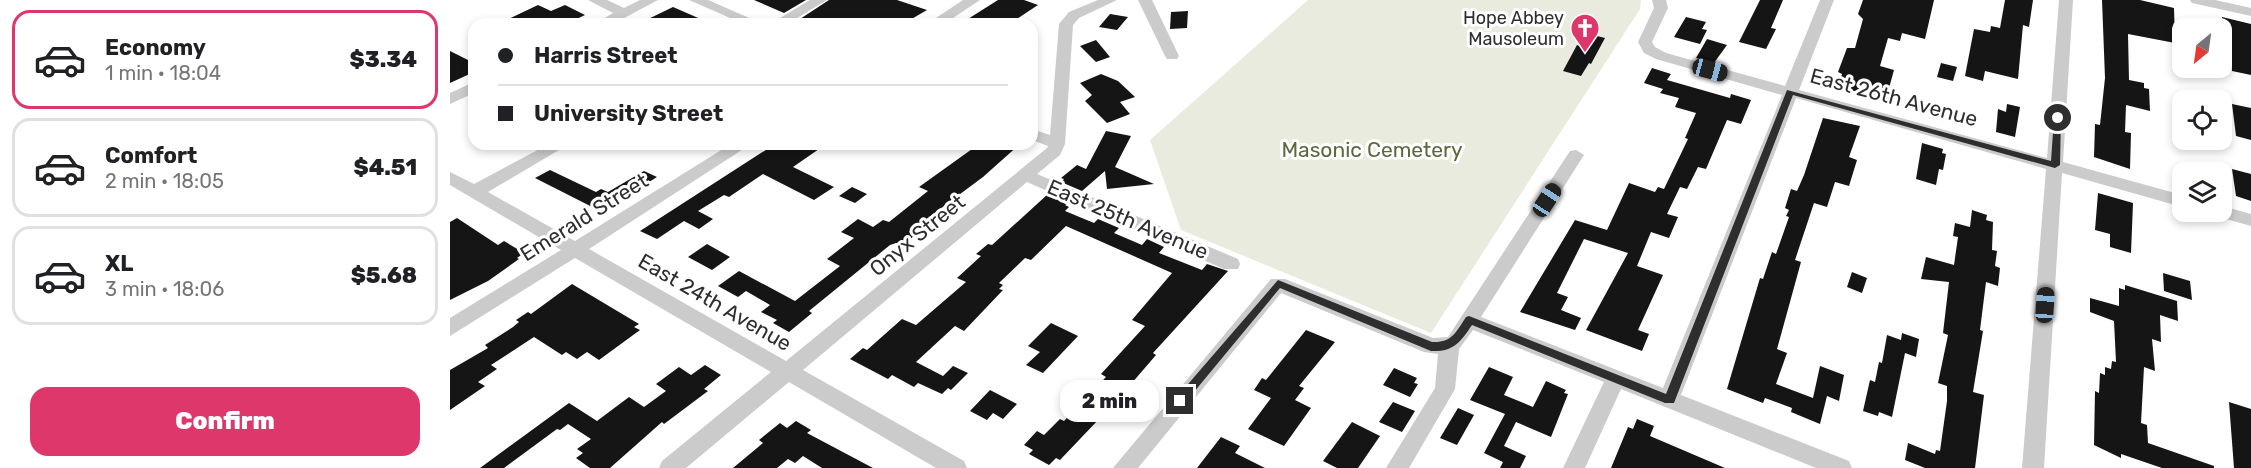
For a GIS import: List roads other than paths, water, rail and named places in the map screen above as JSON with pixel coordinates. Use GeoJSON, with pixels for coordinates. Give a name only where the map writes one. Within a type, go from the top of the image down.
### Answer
{"type":"FeatureCollection","features":[{"type":"Feature","properties":{"kind":"street"},"geometry":{"type":"LineString","coordinates":[[595,0],[625,13]]}},
{"type":"Feature","properties":{"kind":"street"},"geometry":{"type":"LineString","coordinates":[[615,18],[651,0]]}},
{"type":"Feature","properties":{"kind":"street"},"geometry":{"type":"LineString","coordinates":[[696,0],[741,18]]}},
{"type":"Feature","properties":{"kind":"street"},"geometry":{"type":"LineString","coordinates":[[788,18],[820,0]]}},
{"type":"Feature","properties":{"kind":"street"},"geometry":{"type":"LineString","coordinates":[[944,18],[973,0]]}},
{"type":"Feature","properties":{"kind":"street"},"geometry":{"type":"LineString","coordinates":[[1057,144],[1066,24],[1080,11],[1110,0]]}},
{"type":"Feature","properties":{"kind":"street"},"geometry":{"type":"LineString","coordinates":[[1145,0],[1172,56]]}},
{"type":"Feature","properties":{"kind":"street","name":"East 26th Avenue"},"geometry":{"type":"LineString","coordinates":[[1659,0],[1661,8],[1645,39],[1648,50],[2172,198]]}},
{"type":"Feature","properties":{"kind":"street"},"geometry":{"type":"LineString","coordinates":[[1670,400],[1827,0]]}},
{"type":"Feature","properties":{"kind":"street"},"geometry":{"type":"LineString","coordinates":[[2032,468],[2066,0]]}},
{"type":"Feature","properties":{"kind":"street"},"geometry":{"type":"LineString","coordinates":[[2197,0],[2251,12]]}},
{"type":"Feature","properties":{"kind":"street"},"geometry":{"type":"LineString","coordinates":[[450,99],[468,90]]}},
{"type":"Feature","properties":{"kind":"street","name":"East 25th Avenue"},"geometry":{"type":"LineString","coordinates":[[1038,136],[1057,144]]}},
{"type":"Feature","properties":{"kind":"street","name":"Onyx Street"},"geometry":{"type":"LineString","coordinates":[[669,468],[1054,151],[1057,144]]}},
{"type":"Feature","properties":{"kind":"street"},"geometry":{"type":"LineString","coordinates":[[474,192],[550,150]]}},
{"type":"Feature","properties":{"kind":"street","name":"Emerald Street"},"geometry":{"type":"LineString","coordinates":[[450,328],[733,150]]}},
{"type":"Feature","properties":{"kind":"street"},"geometry":{"type":"LineString","coordinates":[[1124,468],[1278,284],[1431,346],[1449,346],[1460,336],[1576,155]]}},
{"type":"Feature","properties":{"kind":"street","name":"East 25th Avenue"},"geometry":{"type":"LineString","coordinates":[[1025,175],[1231,264]]}},
{"type":"Feature","properties":{"kind":"street","name":"East 24th Avenue"},"geometry":{"type":"LineString","coordinates":[[450,178],[956,468]]}},
{"type":"Feature","properties":{"kind":"street"},"geometry":{"type":"LineString","coordinates":[[2232,215],[2251,220]]}},
{"type":"Feature","properties":{"kind":"street"},"geometry":{"type":"LineString","coordinates":[[1469,320],[1841,468]]}},
{"type":"Feature","properties":{"kind":"street"},"geometry":{"type":"LineString","coordinates":[[1397,468],[1445,389],[1449,346]]}},
{"type":"Feature","properties":{"kind":"street"},"geometry":{"type":"LineString","coordinates":[[1575,468],[1616,378]]}},
{"type":"Feature","properties":{"kind":"place","name":"Hope Abbey Mausoleum"},"geometry":{"type":"Point","coordinates":[1585,54]}},
{"type":"Feature","properties":{"kind":"park label","name":"Masonic Cemetery"},"geometry":{"type":"Point","coordinates":[1372,149]}}]}
